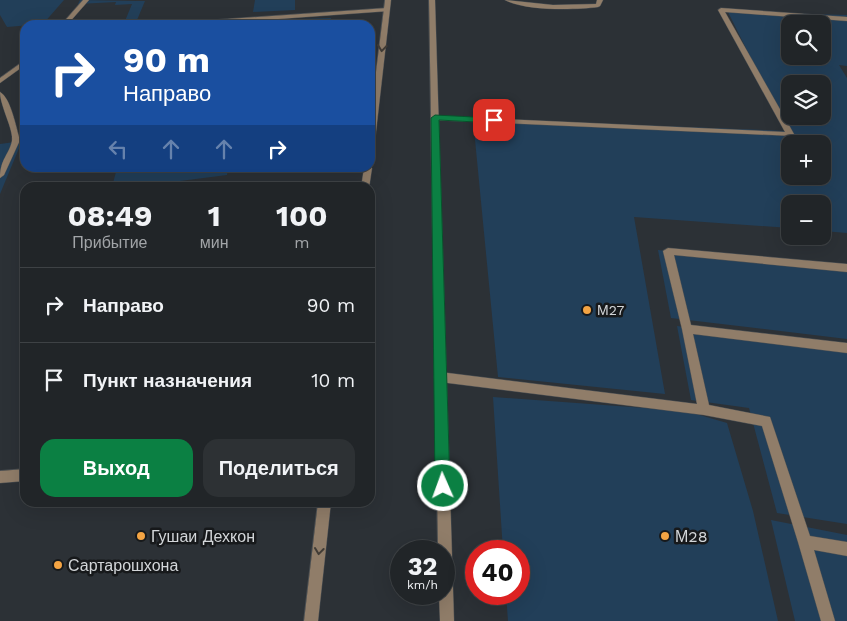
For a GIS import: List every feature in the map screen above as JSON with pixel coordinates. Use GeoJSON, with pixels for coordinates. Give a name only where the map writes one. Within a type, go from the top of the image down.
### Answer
{"type":"FeatureCollection","features":[{"type":"Feature","properties":{"kind":"street"},"geometry":{"type":"LineString","coordinates":[[68,20],[86,0]]}},
{"type":"Feature","properties":{"kind":"street"},"geometry":{"type":"LineString","coordinates":[[375,108],[388,0]]}},
{"type":"Feature","properties":{"kind":"street"},"geometry":{"type":"LineString","coordinates":[[432,0],[447,621]]}},
{"type":"Feature","properties":{"kind":"street"},"geometry":{"type":"LineString","coordinates":[[508,0],[598,5],[600,0]]}},
{"type":"Feature","properties":{"kind":"street"},"geometry":{"type":"LineString","coordinates":[[242,20],[387,10]]}},
{"type":"Feature","properties":{"kind":"street"},"geometry":{"type":"LineString","coordinates":[[435,118],[790,134],[721,10],[847,18]]}},
{"type":"Feature","properties":{"kind":"street"},"geometry":{"type":"LineString","coordinates":[[0,80],[20,66]]}},
{"type":"Feature","properties":{"kind":"street"},"geometry":{"type":"LineString","coordinates":[[0,94],[8,111],[16,140],[0,175]]}},
{"type":"Feature","properties":{"kind":"street"},"geometry":{"type":"LineString","coordinates":[[704,410],[668,251],[847,268]]}},
{"type":"Feature","properties":{"kind":"street"},"geometry":{"type":"LineString","coordinates":[[686,329],[847,348]]}},
{"type":"Feature","properties":{"kind":"street"},"geometry":{"type":"LineString","coordinates":[[440,377],[704,410],[766,421],[828,621]]}},
{"type":"Feature","properties":{"kind":"street"},"geometry":{"type":"LineString","coordinates":[[0,477],[20,475]]}},
{"type":"Feature","properties":{"kind":"street"},"geometry":{"type":"LineString","coordinates":[[311,621],[324,507]]}},
{"type":"Feature","properties":{"kind":"street"},"geometry":{"type":"LineString","coordinates":[[805,542],[847,549]]}},
{"type":"Feature","properties":{"kind":"shaded area"},"geometry":{"type":"Polygon","coordinates":[[[0,0],[64,0],[46,20],[20,20],[20,26],[7,27],[0,15],[0,0]]]}},
{"type":"Feature","properties":{"kind":"shaded area"},"geometry":{"type":"Polygon","coordinates":[[[80,0],[145,1],[137,20],[125,20],[132,4],[115,5],[116,2],[78,4],[80,0]]]}},
{"type":"Feature","properties":{"kind":"shaded area"},"geometry":{"type":"Polygon","coordinates":[[[255,0],[295,0],[295,10],[253,12],[255,0]]]}},
{"type":"Feature","properties":{"kind":"shaded area"},"geometry":{"type":"Polygon","coordinates":[[[728,12],[847,15],[847,66],[839,65],[847,78],[847,233],[831,232],[831,195],[781,195],[781,227],[634,217],[665,394],[498,377],[473,119],[787,131],[784,125],[831,125],[831,75],[781,75],[781,119],[728,12]]]}},
{"type":"Feature","properties":{"kind":"shaded area"},"geometry":{"type":"Polygon","coordinates":[[[331,18],[331,20],[271,20],[331,18]]]}},
{"type":"Feature","properties":{"kind":"shaded area"},"geometry":{"type":"Polygon","coordinates":[[[20,141],[20,146],[0,194],[0,144],[20,141]]]}},
{"type":"Feature","properties":{"kind":"shaded area"},"geometry":{"type":"Polygon","coordinates":[[[116,172],[227,172],[227,175],[172,182],[113,182],[116,172]]]}},
{"type":"Feature","properties":{"kind":"shaded area"},"geometry":{"type":"Polygon","coordinates":[[[658,250],[847,269],[847,339],[671,318],[658,250]]]}},
{"type":"Feature","properties":{"kind":"shaded area"},"geometry":{"type":"Polygon","coordinates":[[[677,326],[847,348],[847,524],[777,513],[749,408],[691,400],[677,326]]]}},
{"type":"Feature","properties":{"kind":"shaded area"},"geometry":{"type":"Polygon","coordinates":[[[493,397],[686,411],[727,423],[753,511],[778,621],[508,621],[507,605],[530,605],[530,540],[502,540],[493,397]]]}},
{"type":"Feature","properties":{"kind":"shaded area"},"geometry":{"type":"Polygon","coordinates":[[[771,520],[847,535],[847,621],[795,621],[771,520]]]}},
{"type":"Feature","properties":{"kind":"place","name":"М27"},"geometry":{"type":"Point","coordinates":[587,310]}},
{"type":"Feature","properties":{"kind":"place","name":"Гушаи Дехкон"},"geometry":{"type":"Point","coordinates":[141,536]}},
{"type":"Feature","properties":{"kind":"place","name":"М28"},"geometry":{"type":"Point","coordinates":[665,536]}},
{"type":"Feature","properties":{"kind":"place","name":"Сартарошхона"},"geometry":{"type":"Point","coordinates":[58,565]}},
{"type":"Feature","properties":{"kind":"route"},"geometry":{"type":"LineString","coordinates":[[443,486],[435,118],[494,120]]}}]}
